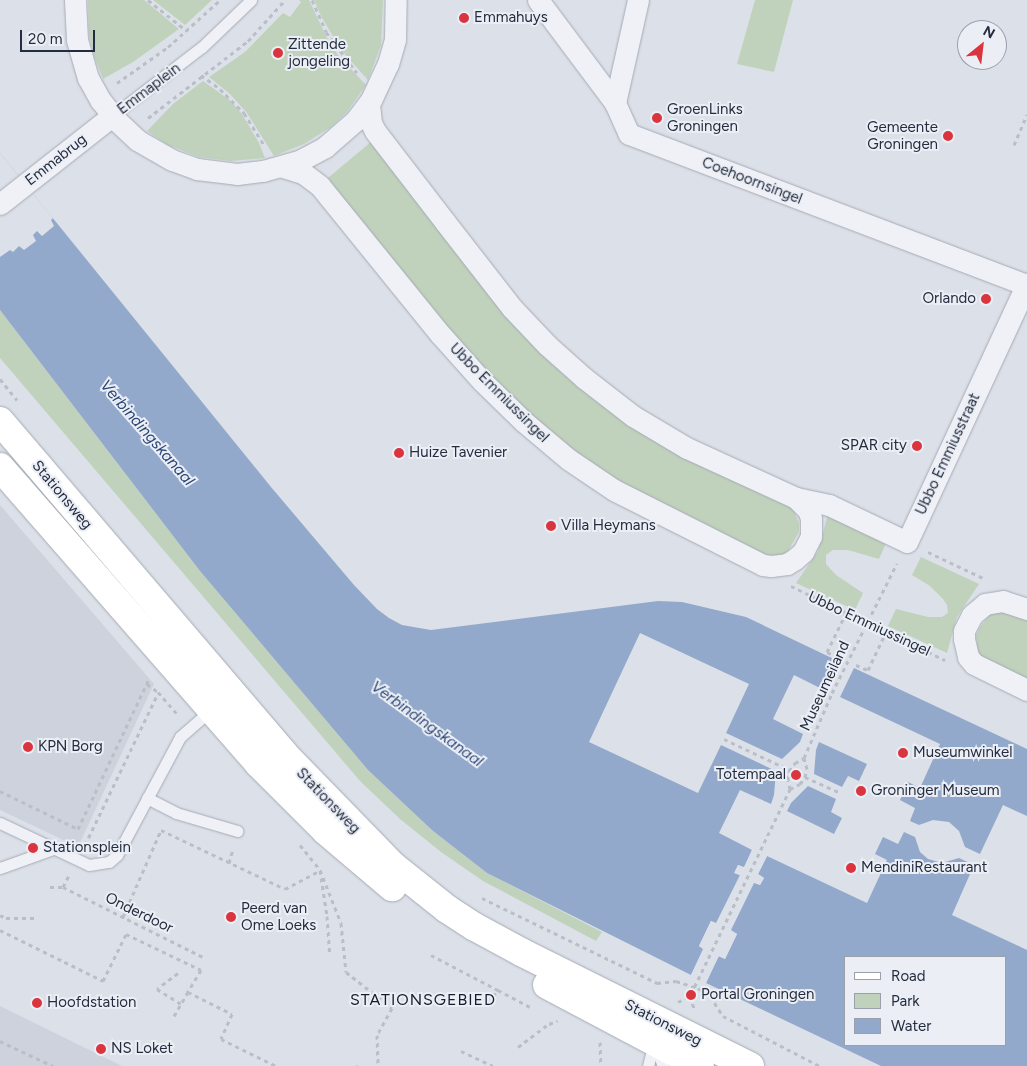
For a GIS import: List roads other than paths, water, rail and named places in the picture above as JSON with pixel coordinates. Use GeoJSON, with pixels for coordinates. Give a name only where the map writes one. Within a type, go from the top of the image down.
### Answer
{"type":"FeatureCollection","features":[{"type":"Feature","properties":{"kind":"main road","name":"Stationsweg"},"geometry":{"type":"LineString","coordinates":[[0,421],[221,700],[277,783],[326,831],[397,891],[478,946],[655,1058],[702,1066]]}},
{"type":"Feature","properties":{"kind":"main road","name":"Stationsweg"},"geometry":{"type":"LineString","coordinates":[[0,467],[221,700],[284,754],[393,866],[448,909],[521,952],[750,1066]]}},
{"type":"Feature","properties":{"kind":"street","name":"Emmaplein"},"geometry":{"type":"LineString","coordinates":[[75,0],[75,27],[78,46],[88,78],[112,116],[132,135],[160,155],[197,169],[237,174],[279,168],[313,154],[355,122],[373,96],[392,52],[396,26],[396,0]]}},
{"type":"Feature","properties":{"kind":"street","name":"Coehoornsingel"},"geometry":{"type":"LineString","coordinates":[[538,0],[615,103],[630,134],[1027,284]]}},
{"type":"Feature","properties":{"kind":"street"},"geometry":{"type":"LineString","coordinates":[[615,103],[638,0]]}},
{"type":"Feature","properties":{"kind":"street","name":"Ubbo Emmiussingel"},"geometry":{"type":"LineString","coordinates":[[373,96],[371,123],[375,131],[512,308],[584,378],[633,416],[687,448],[796,498],[829,505],[907,542]]}},
{"type":"Feature","properties":{"kind":"street","name":"Emmabrug"},"geometry":{"type":"LineString","coordinates":[[0,204],[112,116]]}},
{"type":"Feature","properties":{"kind":"street","name":"Ubbo Emmiussingel"},"geometry":{"type":"LineString","coordinates":[[279,168],[303,173],[320,186],[440,334],[482,381],[523,421],[568,459],[614,490],[762,565],[770,566],[787,564],[802,552],[808,544],[812,527],[811,518],[808,510],[796,498]]}},
{"type":"Feature","properties":{"kind":"street","name":"Ubbo Emmiusstraat"},"geometry":{"type":"LineString","coordinates":[[907,542],[1027,284]]}},
{"type":"Feature","properties":{"kind":"street"},"geometry":{"type":"LineString","coordinates":[[1020,606],[994,601],[985,604],[972,615],[968,622],[964,631],[965,648],[968,657],[982,670],[1027,690]]}},
{"type":"Feature","properties":{"kind":"lane","name":"Emmaplein"},"geometry":{"type":"LineString","coordinates":[[112,116],[202,47],[251,0]]}},
{"type":"Feature","properties":{"kind":"lane"},"geometry":{"type":"LineString","coordinates":[[0,823],[89,865],[99,865],[117,855],[180,737],[221,700]]}},
{"type":"Feature","properties":{"kind":"lane"},"geometry":{"type":"LineString","coordinates":[[147,798],[176,813],[237,831]]}},
{"type":"Feature","properties":{"kind":"lane"},"geometry":{"type":"LineString","coordinates":[[0,868],[53,849]]}},
{"type":"Feature","properties":{"kind":"lane"},"geometry":{"type":"LineString","coordinates":[[655,1058],[692,1037],[702,1066]]}},
{"type":"Feature","properties":{"kind":"water","name":"Verbindingskanaal"},"geometry":{"type":"Polygon","coordinates":[[[0,153],[271,487],[354,585],[377,609],[389,618],[402,625],[431,630],[658,601],[682,602],[746,617],[838,661],[824,690],[794,675],[773,719],[803,734],[800,742],[782,759],[726,733],[749,684],[640,633],[589,742],[698,793],[721,745],[776,771],[774,795],[771,804],[740,790],[719,833],[752,850],[744,868],[738,865],[735,873],[760,885],[764,878],[758,874],[767,856],[867,903],[887,860],[875,854],[883,837],[898,844],[904,832],[915,837],[920,852],[928,859],[942,863],[959,858],[974,865],[952,915],[1027,950],[1027,1066],[881,1066],[706,983],[719,956],[725,959],[737,934],[711,921],[699,946],[704,949],[691,975],[487,873],[433,831],[368,770],[200,571],[0,310],[0,153]]]}},
{"type":"Feature","properties":{"kind":"water"},"geometry":{"type":"Polygon","coordinates":[[[854,668],[1027,749],[1027,816],[1003,805],[980,854],[965,847],[959,831],[949,822],[933,820],[919,825],[910,821],[915,808],[900,800],[908,782],[920,788],[940,744],[840,697],[854,668]]]}},
{"type":"Feature","properties":{"kind":"water"},"geometry":{"type":"Polygon","coordinates":[[[819,742],[867,764],[859,781],[848,776],[842,787],[814,774],[816,750],[819,742]]]}},
{"type":"Feature","properties":{"kind":"water"},"geometry":{"type":"Polygon","coordinates":[[[808,786],[836,799],[831,812],[842,818],[834,834],[787,811],[791,803],[808,786]]]}},
{"type":"Feature","properties":{"kind":"place","name":"Emmahuys"},"geometry":{"type":"Point","coordinates":[464,18]}},
{"type":"Feature","properties":{"kind":"place","name":"Zittende jongeling"},"geometry":{"type":"Point","coordinates":[278,53]}},
{"type":"Feature","properties":{"kind":"place","name":"GroenLinks Groningen"},"geometry":{"type":"Point","coordinates":[657,118]}},
{"type":"Feature","properties":{"kind":"place","name":"Gemeente Groningen"},"geometry":{"type":"Point","coordinates":[948,136]}},
{"type":"Feature","properties":{"kind":"place","name":"Orlando"},"geometry":{"type":"Point","coordinates":[986,299]}},
{"type":"Feature","properties":{"kind":"place","name":"SPAR city"},"geometry":{"type":"Point","coordinates":[917,446]}},
{"type":"Feature","properties":{"kind":"place","name":"Huize Tavenier"},"geometry":{"type":"Point","coordinates":[399,453]}},
{"type":"Feature","properties":{"kind":"place","name":"Villa Heymans"},"geometry":{"type":"Point","coordinates":[551,526]}},
{"type":"Feature","properties":{"kind":"place","name":"KPN Borg"},"geometry":{"type":"Point","coordinates":[28,747]}},
{"type":"Feature","properties":{"kind":"place","name":"Museumwinkel"},"geometry":{"type":"Point","coordinates":[903,753]}},
{"type":"Feature","properties":{"kind":"place","name":"Totempaal"},"geometry":{"type":"Point","coordinates":[796,775]}},
{"type":"Feature","properties":{"kind":"place","name":"Groninger Museum"},"geometry":{"type":"Point","coordinates":[861,791]}},
{"type":"Feature","properties":{"kind":"place","name":"Stationsplein"},"geometry":{"type":"Point","coordinates":[33,848]}},
{"type":"Feature","properties":{"kind":"place","name":"MendiniRestaurant"},"geometry":{"type":"Point","coordinates":[851,868]}},
{"type":"Feature","properties":{"kind":"place","name":"Peerd van Ome Loeks"},"geometry":{"type":"Point","coordinates":[231,917]}},
{"type":"Feature","properties":{"kind":"place","name":"Portal Groningen"},"geometry":{"type":"Point","coordinates":[691,995]}},
{"type":"Feature","properties":{"kind":"place","name":"Hoofdstation"},"geometry":{"type":"Point","coordinates":[37,1003]}},
{"type":"Feature","properties":{"kind":"place","name":"NS Loket"},"geometry":{"type":"Point","coordinates":[101,1049]}},
{"type":"Feature","properties":{"kind":"district","name":"STATIONSGEBIED"},"geometry":{"type":"Point","coordinates":[423,1000]}}]}
